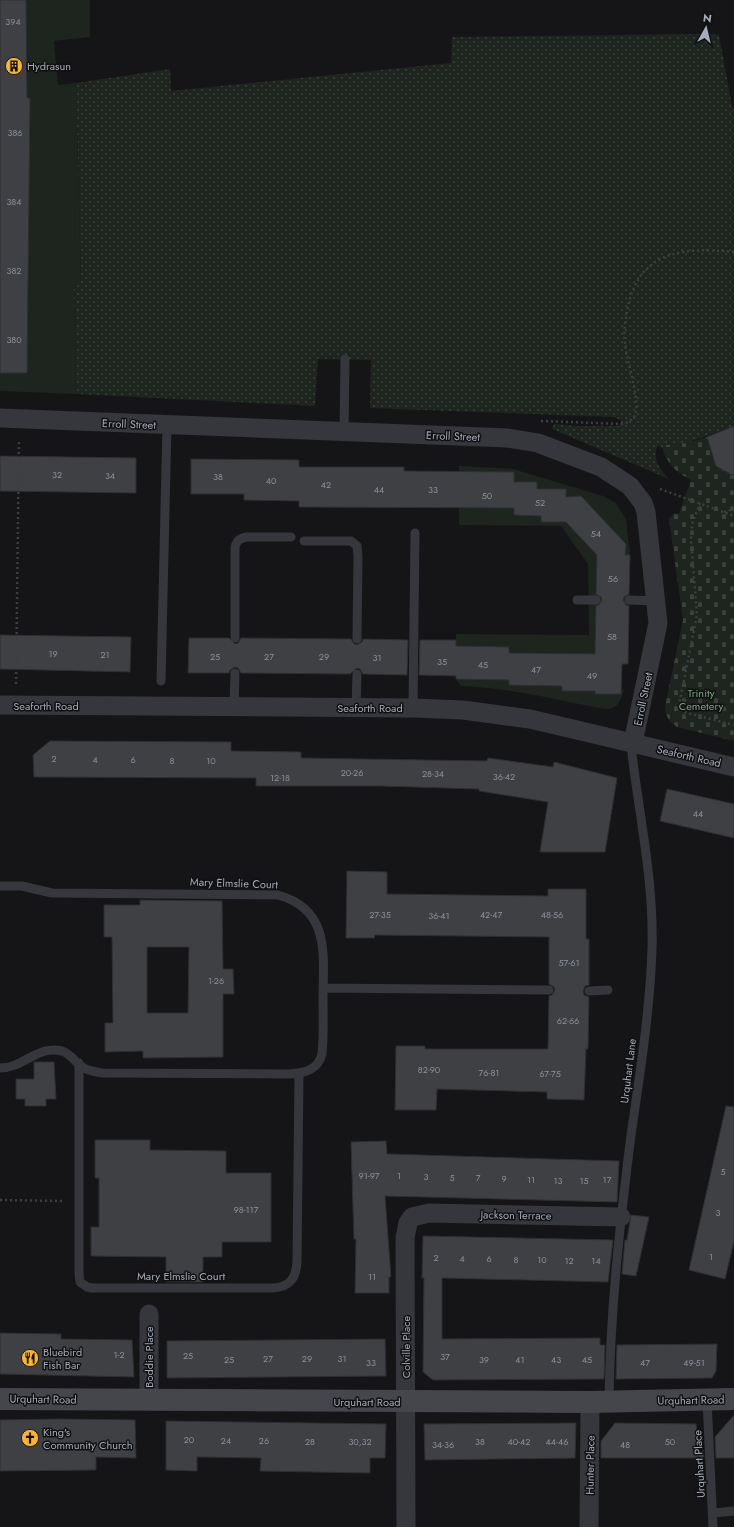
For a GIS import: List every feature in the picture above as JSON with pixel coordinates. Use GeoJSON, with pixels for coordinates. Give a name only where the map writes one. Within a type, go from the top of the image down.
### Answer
{"type":"FeatureCollection","features":[{"type":"Feature","properties":{"kind":"street","name":"Erroll Street"},"geometry":{"type":"LineString","coordinates":[[0,418],[526,440],[551,447],[601,467],[630,486],[643,503],[646,512],[656,601],[657,632],[633,743]]}},
{"type":"Feature","properties":{"kind":"street","name":"Seaforth Road"},"geometry":{"type":"LineString","coordinates":[[8,706],[413,708],[463,710],[530,719],[734,767]]}},
{"type":"Feature","properties":{"kind":"street","name":"Jackson Terrace"},"geometry":{"type":"LineString","coordinates":[[412,1217],[429,1213],[621,1217]]}},
{"type":"Feature","properties":{"kind":"street","name":"Colville Place"},"geometry":{"type":"LineString","coordinates":[[406,1527],[406,1238],[408,1223],[412,1217]]}},
{"type":"Feature","properties":{"kind":"street","name":"Boddie Place"},"geometry":{"type":"LineString","coordinates":[[149,1314],[149,1400]]}},
{"type":"Feature","properties":{"kind":"street","name":"Urquhart Road"},"geometry":{"type":"LineString","coordinates":[[0,1399],[406,1402],[600,1402],[734,1399]]}},
{"type":"Feature","properties":{"kind":"street","name":"Hunter Place"},"geometry":{"type":"LineString","coordinates":[[589,1527],[600,1402]]}},
{"type":"Feature","properties":{"kind":"lane"},"geometry":{"type":"LineString","coordinates":[[344,432],[345,360]]}},
{"type":"Feature","properties":{"kind":"lane"},"geometry":{"type":"LineString","coordinates":[[161,681],[167,425]]}},
{"type":"Feature","properties":{"kind":"lane"},"geometry":{"type":"LineString","coordinates":[[413,708],[415,533]]}},
{"type":"Feature","properties":{"kind":"lane"},"geometry":{"type":"LineString","coordinates":[[235,638],[236,542],[247,537],[291,537]]}},
{"type":"Feature","properties":{"kind":"lane"},"geometry":{"type":"LineString","coordinates":[[304,541],[350,541],[357,546],[357,639]]}},
{"type":"Feature","properties":{"kind":"lane"},"geometry":{"type":"LineString","coordinates":[[577,600],[596,600]]}},
{"type":"Feature","properties":{"kind":"lane"},"geometry":{"type":"LineString","coordinates":[[629,600],[656,601]]}},
{"type":"Feature","properties":{"kind":"lane"},"geometry":{"type":"LineString","coordinates":[[234,673],[234,707]]}},
{"type":"Feature","properties":{"kind":"lane"},"geometry":{"type":"LineString","coordinates":[[356,708],[357,674]]}},
{"type":"Feature","properties":{"kind":"lane","name":"Urquhart Lane"},"geometry":{"type":"LineString","coordinates":[[600,1402],[611,1324],[621,1217],[647,1016],[652,950],[651,893],[632,754],[633,743]]}},
{"type":"Feature","properties":{"kind":"lane","name":"Mary Elmslie Court"},"geometry":{"type":"LineString","coordinates":[[0,886],[22,886],[52,894],[266,894],[288,898],[308,912],[319,928],[323,946],[324,988],[323,1046],[321,1060],[309,1071],[299,1074],[102,1073],[92,1071],[71,1056],[61,1051],[45,1051],[35,1054],[14,1067],[0,1068]]}},
{"type":"Feature","properties":{"kind":"lane"},"geometry":{"type":"LineString","coordinates":[[324,988],[549,990]]}},
{"type":"Feature","properties":{"kind":"lane"},"geometry":{"type":"LineString","coordinates":[[589,991],[608,990]]}},
{"type":"Feature","properties":{"kind":"lane","name":"Mary Elmslie Court"},"geometry":{"type":"LineString","coordinates":[[79,1063],[79,1273],[80,1282],[87,1287],[254,1288],[286,1286],[293,1279],[297,1269],[299,1074]]}},
{"type":"Feature","properties":{"kind":"lane","name":"Urquhart Place"},"geometry":{"type":"LineString","coordinates":[[707,1400],[713,1527]]}},
{"type":"Feature","properties":{"kind":"lane"},"geometry":{"type":"LineString","coordinates":[[713,1513],[734,1511]]}},
{"type":"Feature","properties":{"kind":"path"},"geometry":{"type":"LineString","coordinates":[[535,421],[623,424],[630,422],[635,416],[636,402],[625,343],[625,322],[631,295],[638,277],[651,264],[670,255],[693,250],[734,252]]}},
{"type":"Feature","properties":{"kind":"path"},"geometry":{"type":"LineString","coordinates":[[8,706],[19,419]]}},
{"type":"Feature","properties":{"kind":"path"},"geometry":{"type":"LineString","coordinates":[[685,498],[734,516]]}},
{"type":"Feature","properties":{"kind":"path"},"geometry":{"type":"LineString","coordinates":[[700,503],[692,524],[691,540],[697,615],[679,705],[681,710],[687,713],[734,725]]}},
{"type":"Feature","properties":{"kind":"path"},"geometry":{"type":"LineString","coordinates":[[724,512],[734,509]]}},
{"type":"Feature","properties":{"kind":"path"},"geometry":{"type":"LineString","coordinates":[[0,1200],[79,1201]]}},
{"type":"Feature","properties":{"kind":"green space"},"geometry":{"type":"Polygon","coordinates":[[[0,0],[90,0],[90,37],[54,41],[58,85],[76,83],[81,283],[74,288],[76,394],[0,391],[0,89],[27,89],[27,43],[0,43],[0,0]]]}},
{"type":"Feature","properties":{"kind":"green space"},"geometry":{"type":"Polygon","coordinates":[[[719,35],[734,110],[734,426],[684,444],[665,445],[662,448],[658,445],[656,450],[656,459],[660,468],[669,479],[552,429],[554,424],[578,426],[619,426],[621,420],[613,417],[370,408],[371,360],[318,359],[315,406],[76,394],[74,288],[81,282],[76,83],[170,69],[171,91],[451,63],[452,37],[719,35]]]}},
{"type":"Feature","properties":{"kind":"green space","name":"Trinity Cemetery"},"geometry":{"type":"Polygon","coordinates":[[[734,426],[734,741],[677,727],[671,722],[665,710],[683,620],[669,519],[674,513],[679,514],[691,480],[673,467],[664,454],[662,448],[665,445],[674,445],[700,439],[734,426]]]}},
{"type":"Feature","properties":{"kind":"green space"},"geometry":{"type":"Polygon","coordinates":[[[459,466],[513,469],[603,496],[616,503],[626,519],[630,555],[628,664],[622,664],[621,690],[624,690],[620,701],[613,708],[605,709],[498,689],[461,686],[456,679],[456,634],[589,635],[588,564],[561,526],[459,525],[459,466]]]}},
{"type":"Feature","properties":{"kind":"building"},"geometry":{"type":"Polygon","coordinates":[[[0,0],[26,0],[27,98],[30,98],[27,373],[0,373],[0,0]]]}},
{"type":"Feature","properties":{"kind":"building"},"geometry":{"type":"Polygon","coordinates":[[[734,426],[734,476],[716,466],[707,437],[734,426]]]}},
{"type":"Feature","properties":{"kind":"building"},"geometry":{"type":"Polygon","coordinates":[[[0,456],[136,458],[136,493],[0,491],[0,456]]]}},
{"type":"Feature","properties":{"kind":"building"},"geometry":{"type":"Polygon","coordinates":[[[191,459],[299,460],[299,467],[404,467],[404,471],[514,472],[514,482],[537,482],[537,489],[566,489],[566,497],[581,496],[626,544],[625,555],[630,555],[629,594],[624,597],[623,600],[626,605],[629,606],[628,664],[622,664],[621,694],[595,694],[595,691],[562,691],[562,686],[509,685],[509,680],[456,679],[456,676],[419,675],[420,640],[456,640],[456,646],[509,647],[509,653],[595,654],[596,606],[599,605],[602,600],[601,597],[596,594],[597,555],[566,522],[541,522],[541,516],[514,515],[514,508],[299,507],[299,501],[244,500],[244,494],[191,494],[191,459]]]}},
{"type":"Feature","properties":{"kind":"building"},"geometry":{"type":"Polygon","coordinates":[[[0,635],[131,637],[130,672],[0,669],[0,635]]]}},
{"type":"Feature","properties":{"kind":"building"},"geometry":{"type":"Polygon","coordinates":[[[189,638],[229,638],[235,644],[238,643],[241,638],[351,639],[354,644],[357,645],[362,642],[363,639],[408,640],[407,675],[363,674],[360,669],[357,668],[350,674],[241,673],[238,668],[235,667],[230,670],[229,673],[188,673],[189,638]]]}},
{"type":"Feature","properties":{"kind":"building"},"geometry":{"type":"Polygon","coordinates":[[[50,741],[231,742],[231,751],[301,752],[301,758],[487,761],[488,758],[553,767],[554,762],[617,778],[605,852],[540,852],[548,802],[479,791],[479,789],[382,786],[256,786],[256,778],[34,777],[33,755],[50,741]]]}},
{"type":"Feature","properties":{"kind":"building"},"geometry":{"type":"Polygon","coordinates":[[[667,789],[734,804],[734,838],[660,821],[667,789]]]}},
{"type":"Feature","properties":{"kind":"building"},"geometry":{"type":"Polygon","coordinates":[[[347,871],[387,872],[387,894],[548,896],[548,889],[586,889],[586,939],[589,939],[589,985],[585,986],[583,991],[584,995],[589,997],[588,1049],[586,1049],[584,1100],[547,1099],[547,1092],[437,1089],[436,1110],[395,1110],[396,1046],[425,1046],[425,1049],[548,1049],[549,996],[552,995],[555,990],[554,987],[549,984],[549,937],[375,935],[374,938],[346,938],[347,871]]]}},
{"type":"Feature","properties":{"kind":"building"},"geometry":{"type":"Polygon","coordinates":[[[140,900],[222,901],[223,969],[233,969],[234,994],[223,994],[223,1057],[143,1058],[143,1051],[105,1052],[105,1023],[113,1023],[112,937],[104,937],[104,905],[140,905],[140,900]],[[147,947],[147,1013],[188,1013],[189,947],[147,947]]]}},
{"type":"Feature","properties":{"kind":"building"},"geometry":{"type":"Polygon","coordinates":[[[34,1062],[54,1062],[56,1099],[46,1099],[46,1106],[25,1106],[25,1099],[16,1099],[16,1079],[34,1079],[34,1062]]]}},
{"type":"Feature","properties":{"kind":"building"},"geometry":{"type":"Polygon","coordinates":[[[726,1106],[734,1107],[734,1241],[725,1279],[689,1270],[726,1106]]]}},
{"type":"Feature","properties":{"kind":"building"},"geometry":{"type":"Polygon","coordinates":[[[95,1140],[150,1140],[150,1150],[226,1151],[226,1173],[271,1173],[271,1242],[222,1242],[222,1257],[203,1257],[203,1282],[166,1282],[166,1257],[91,1256],[91,1227],[99,1227],[99,1178],[95,1178],[95,1140]]]}},
{"type":"Feature","properties":{"kind":"building"},"geometry":{"type":"Polygon","coordinates":[[[386,1141],[387,1154],[619,1161],[617,1202],[385,1196],[391,1277],[389,1277],[389,1293],[355,1293],[356,1239],[354,1239],[351,1142],[386,1141]]]}},
{"type":"Feature","properties":{"kind":"building"},"geometry":{"type":"Polygon","coordinates":[[[631,1215],[649,1217],[636,1276],[622,1274],[625,1240],[627,1240],[631,1215]]]}},
{"type":"Feature","properties":{"kind":"building"},"geometry":{"type":"Polygon","coordinates":[[[423,1236],[613,1240],[608,1282],[442,1278],[442,1339],[600,1338],[600,1345],[605,1345],[604,1379],[433,1380],[423,1372],[423,1236]]]}},
{"type":"Feature","properties":{"kind":"building"},"geometry":{"type":"Polygon","coordinates":[[[0,1333],[61,1334],[61,1339],[132,1340],[134,1377],[0,1374],[0,1333]]]}},
{"type":"Feature","properties":{"kind":"building"},"geometry":{"type":"Polygon","coordinates":[[[385,1339],[386,1376],[167,1378],[167,1341],[385,1339]]]}},
{"type":"Feature","properties":{"kind":"building"},"geometry":{"type":"Polygon","coordinates":[[[717,1344],[716,1371],[712,1378],[616,1379],[617,1345],[717,1344]]]}},
{"type":"Feature","properties":{"kind":"building"},"geometry":{"type":"Polygon","coordinates":[[[734,1415],[734,1458],[716,1458],[715,1437],[734,1415]]]}},
{"type":"Feature","properties":{"kind":"building"},"geometry":{"type":"Polygon","coordinates":[[[0,1420],[135,1420],[136,1458],[96,1457],[96,1470],[0,1471],[0,1420]]]}},
{"type":"Feature","properties":{"kind":"building"},"geometry":{"type":"Polygon","coordinates":[[[166,1421],[386,1424],[385,1458],[370,1458],[370,1473],[260,1471],[261,1458],[197,1457],[197,1471],[166,1470],[166,1421]]]}},
{"type":"Feature","properties":{"kind":"building"},"geometry":{"type":"Polygon","coordinates":[[[576,1423],[575,1458],[425,1460],[424,1424],[576,1423]]]}},
{"type":"Feature","properties":{"kind":"building"},"geometry":{"type":"Polygon","coordinates":[[[615,1423],[696,1424],[700,1454],[703,1450],[704,1458],[601,1458],[601,1441],[615,1423]]]}},
{"type":"Feature","properties":{"kind":"place","name":"Hydrasun"},"geometry":{"type":"Point","coordinates":[14,66]}},
{"type":"Feature","properties":{"kind":"place","name":"Bluebird Fish Bar"},"geometry":{"type":"Point","coordinates":[30,1358]}},
{"type":"Feature","properties":{"kind":"place","name":"King's Community Church"},"geometry":{"type":"Point","coordinates":[30,1438]}}]}
